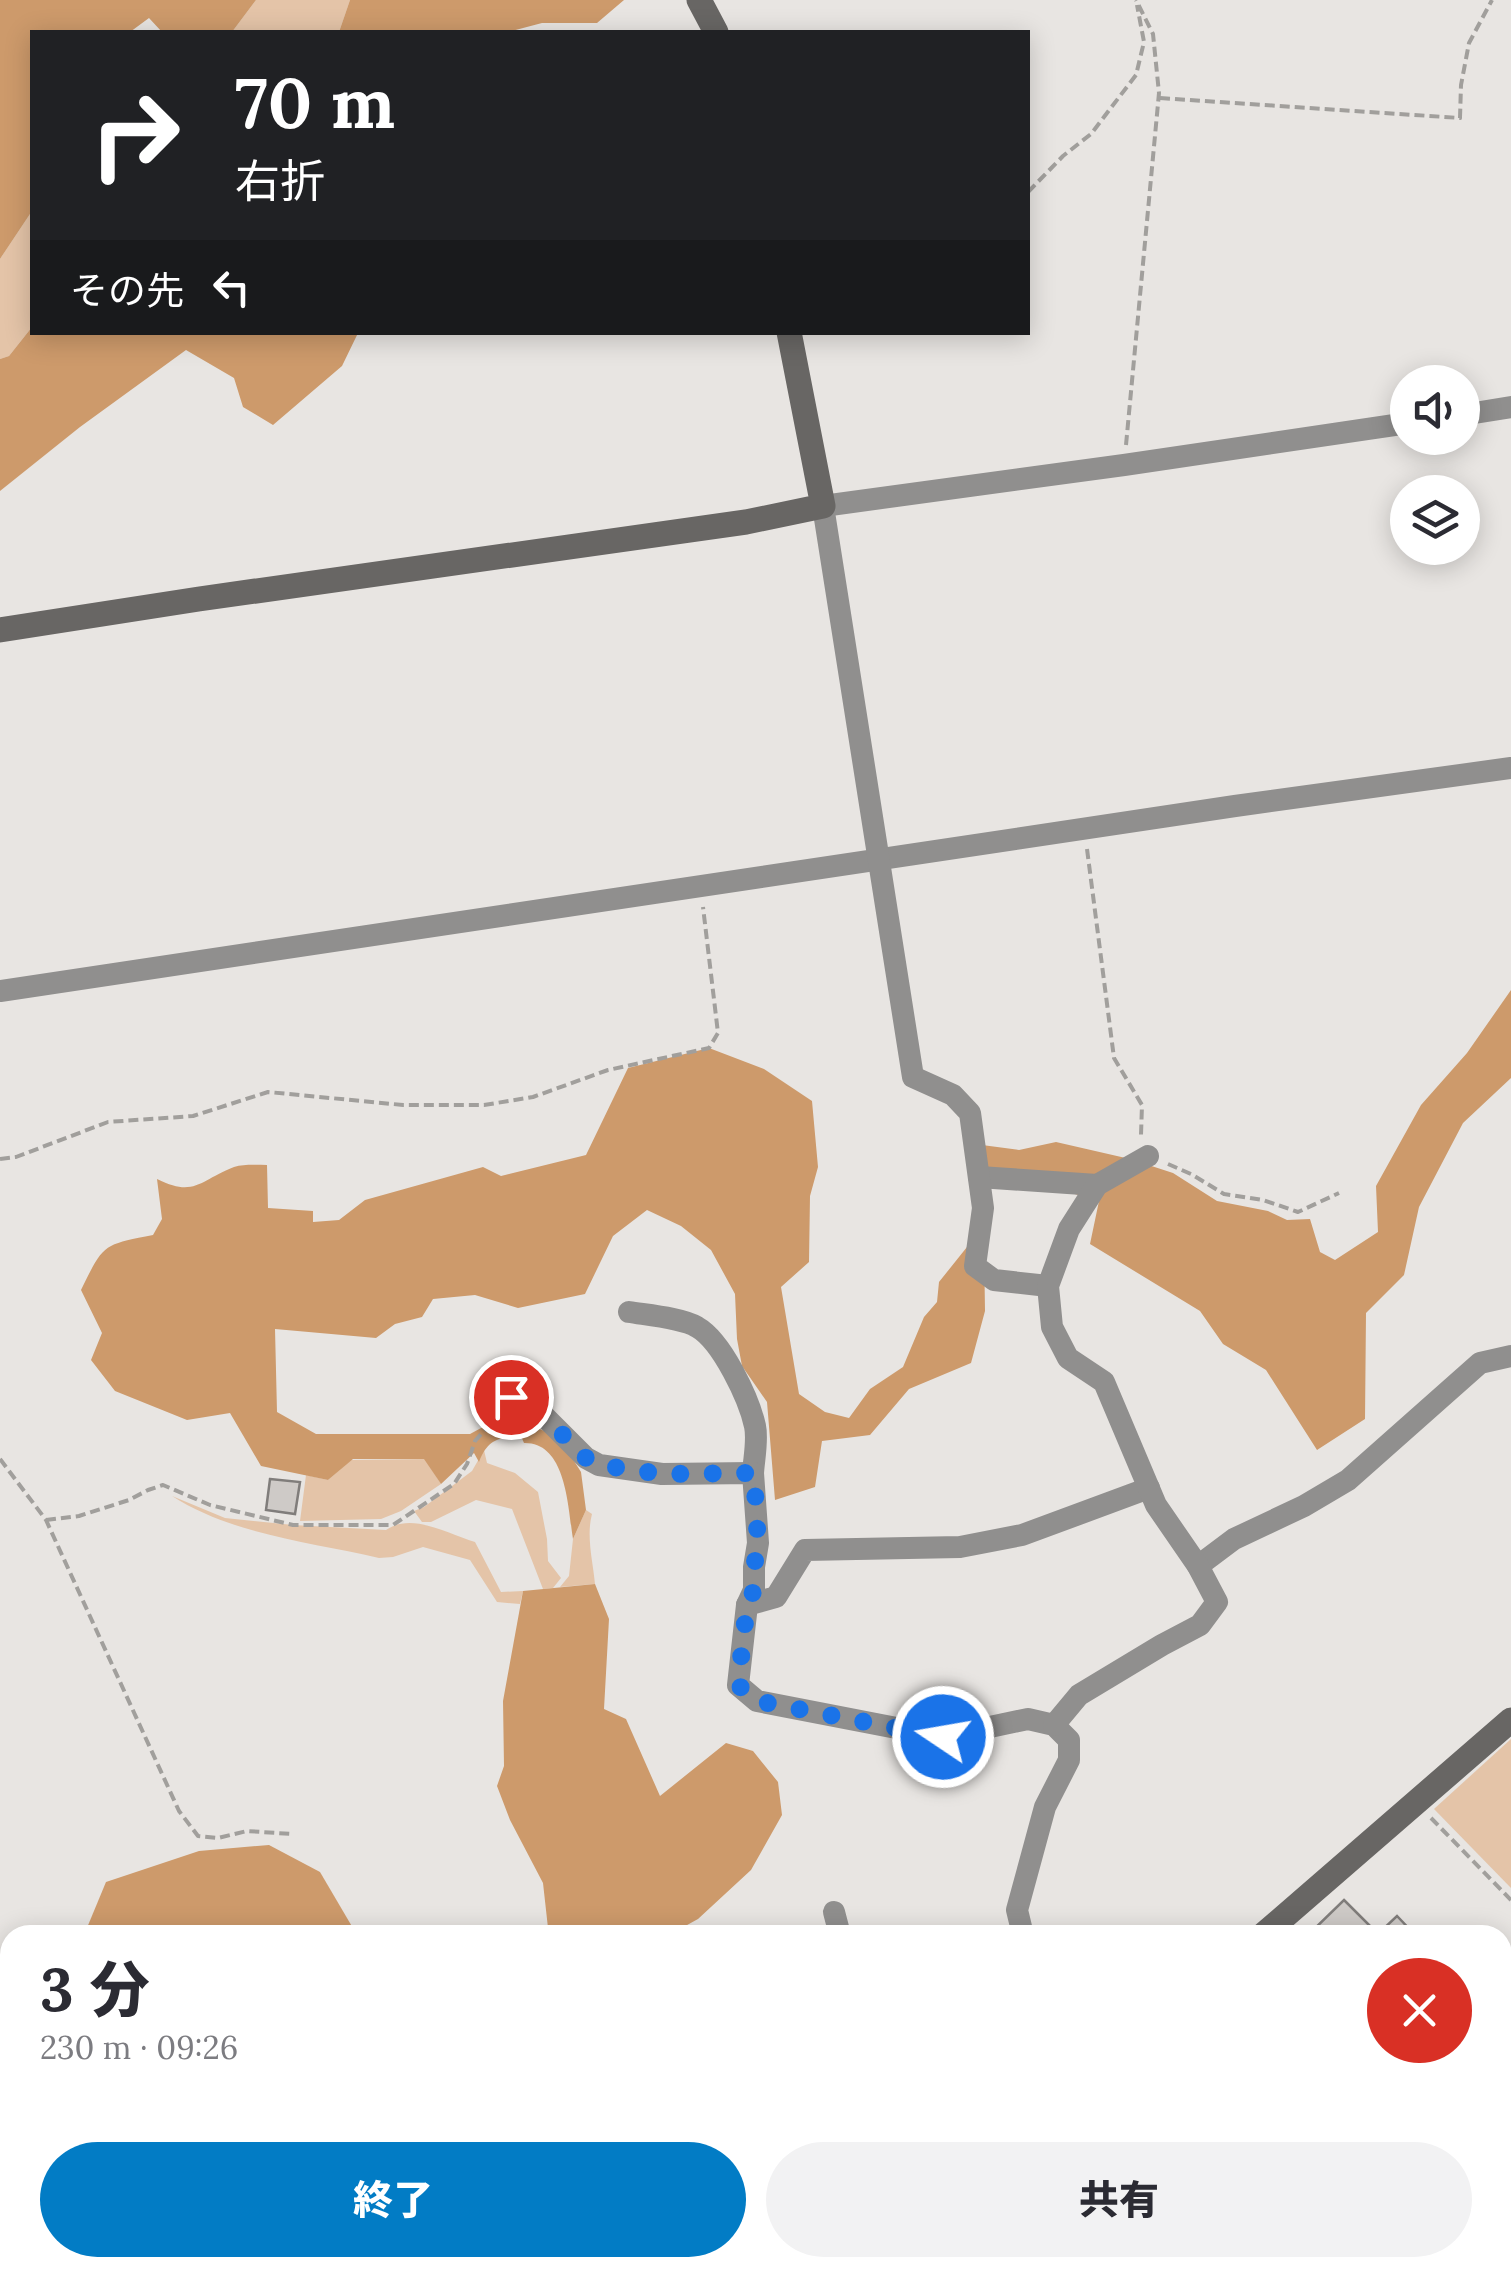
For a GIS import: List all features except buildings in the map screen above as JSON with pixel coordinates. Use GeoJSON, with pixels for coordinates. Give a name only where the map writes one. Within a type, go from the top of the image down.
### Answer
{"type":"FeatureCollection","features":[{"type":"Feature","properties":{"kind":"street"},"geometry":{"type":"LineString","coordinates":[[700,0],[715,30]]}},
{"type":"Feature","properties":{"kind":"street"},"geometry":{"type":"LineString","coordinates":[[789,335],[823,506],[913,1077],[954,1095],[970,1114],[982,1208],[975,1266],[994,1280],[1048,1286]]}},
{"type":"Feature","properties":{"kind":"street"},"geometry":{"type":"LineString","coordinates":[[1480,412],[1511,408]]}},
{"type":"Feature","properties":{"kind":"street"},"geometry":{"type":"LineString","coordinates":[[0,630],[1390,426]]}},
{"type":"Feature","properties":{"kind":"street"},"geometry":{"type":"LineString","coordinates":[[0,991],[1511,768]]}},
{"type":"Feature","properties":{"kind":"street"},"geometry":{"type":"LineString","coordinates":[[1054,1725],[1079,1695],[1200,1625],[1216,1602],[1198,1566],[1156,1505],[1104,1382],[1068,1358],[1052,1327],[1048,1286],[1068,1229],[1097,1186],[1148,1156]]}},
{"type":"Feature","properties":{"kind":"street"},"geometry":{"type":"LineString","coordinates":[[979,1177],[1097,1186]]}},
{"type":"Feature","properties":{"kind":"street"},"geometry":{"type":"LineString","coordinates":[[628,1312],[698,1327],[741,1383],[756,1430],[758,1544],[738,1685],[757,1701],[943,1737],[1028,1719],[1054,1725],[1069,1740],[1069,1760],[1045,1807],[1017,1910],[1021,1925]]}},
{"type":"Feature","properties":{"kind":"street"},"geometry":{"type":"LineString","coordinates":[[1198,1566],[1234,1539],[1348,1480],[1480,1364],[1511,1356]]}},
{"type":"Feature","properties":{"kind":"street"},"geometry":{"type":"LineString","coordinates":[[494,1386],[541,1413],[586,1458],[599,1465],[662,1474],[754,1473]]}},
{"type":"Feature","properties":{"kind":"street"},"geometry":{"type":"LineString","coordinates":[[747,1605],[776,1597],[805,1550],[960,1547],[1022,1534],[1149,1488]]}},
{"type":"Feature","properties":{"kind":"street"},"geometry":{"type":"LineString","coordinates":[[1275,1925],[1511,1720]]}},
{"type":"Feature","properties":{"kind":"path"},"geometry":{"type":"LineString","coordinates":[[1030,190],[1062,156],[1091,134],[1136,75],[1144,42],[1136,0],[1153,34],[1158,98],[1124,465]]}},
{"type":"Feature","properties":{"kind":"path"},"geometry":{"type":"LineString","coordinates":[[1158,98],[1460,118],[1469,43],[1492,0]]}},
{"type":"Feature","properties":{"kind":"path"},"geometry":{"type":"LineString","coordinates":[[1084,830],[1114,1058],[1142,1105],[1140,1146],[1148,1156],[1191,1174],[1224,1194],[1263,1200],[1298,1212],[1339,1193]]}},
{"type":"Feature","properties":{"kind":"path"},"geometry":{"type":"LineString","coordinates":[[0,1160],[108,1122],[193,1116],[268,1092],[403,1105],[484,1105],[534,1097],[608,1070],[709,1048],[718,1033],[701,888]]}},
{"type":"Feature","properties":{"kind":"path"},"geometry":{"type":"LineString","coordinates":[[46,1520],[79,1516],[163,1486],[210,1505],[293,1525],[393,1525],[454,1484],[476,1441],[491,1423],[536,1418],[550,1421]]}},
{"type":"Feature","properties":{"kind":"path"},"geometry":{"type":"LineString","coordinates":[[0,1459],[46,1520],[178,1812],[198,1836],[218,1838],[247,1830],[292,1834]]}},
{"type":"Feature","properties":{"kind":"path"},"geometry":{"type":"LineString","coordinates":[[1429,1816],[1511,1900]]}},
{"type":"Feature","properties":{"kind":"shaded area"},"geometry":{"type":"Polygon","coordinates":[[[0,0],[256,0],[234,30],[160,30],[149,18],[133,30],[30,30],[30,214],[0,259],[0,0]]]}},
{"type":"Feature","properties":{"kind":"shaded area"},"geometry":{"type":"Polygon","coordinates":[[[256,0],[350,0],[340,30],[234,30],[256,0]]]}},
{"type":"Feature","properties":{"kind":"shaded area"},"geometry":{"type":"Polygon","coordinates":[[[350,0],[624,0],[597,23],[542,23],[516,30],[340,30],[350,0]]]}},
{"type":"Feature","properties":{"kind":"shaded area"},"geometry":{"type":"Polygon","coordinates":[[[30,214],[30,330],[9,356],[0,359],[0,259],[30,214]]]}},
{"type":"Feature","properties":{"kind":"shaded area"},"geometry":{"type":"Polygon","coordinates":[[[30,330],[30,335],[357,335],[342,366],[273,425],[243,407],[234,378],[186,350],[0,491],[0,359],[9,356],[30,330]]]}},
{"type":"Feature","properties":{"kind":"shaded area"},"geometry":{"type":"Polygon","coordinates":[[[1511,990],[1511,1078],[1463,1123],[1419,1207],[1404,1275],[1366,1313],[1365,1419],[1317,1450],[1266,1370],[1223,1344],[1200,1311],[1090,1244],[1099,1201],[985,1168],[982,1145],[1019,1150],[1056,1142],[1130,1159],[1173,1173],[1217,1201],[1268,1211],[1287,1220],[1310,1219],[1320,1252],[1335,1260],[1378,1232],[1376,1186],[1421,1105],[1467,1053],[1511,990]]]}},
{"type":"Feature","properties":{"kind":"shaded area"},"geometry":{"type":"Polygon","coordinates":[[[709,1048],[764,1069],[812,1101],[818,1167],[810,1196],[809,1262],[781,1287],[799,1394],[825,1412],[849,1418],[870,1389],[903,1367],[924,1317],[937,1302],[939,1282],[971,1242],[984,1245],[985,1311],[971,1363],[909,1389],[870,1435],[822,1441],[815,1487],[775,1500],[767,1402],[742,1366],[735,1294],[711,1250],[681,1226],[647,1210],[613,1236],[585,1294],[518,1308],[475,1295],[433,1299],[422,1317],[395,1324],[376,1338],[275,1329],[277,1412],[316,1434],[470,1434],[494,1421],[525,1423],[559,1437],[581,1472],[586,1510],[573,1539],[567,1495],[557,1465],[549,1453],[524,1443],[521,1436],[495,1441],[479,1462],[474,1453],[441,1484],[424,1459],[353,1459],[328,1480],[261,1466],[230,1413],[187,1420],[115,1391],[91,1360],[102,1333],[81,1290],[107,1249],[153,1235],[162,1219],[157,1179],[189,1187],[234,1167],[267,1165],[268,1208],[313,1211],[313,1222],[339,1220],[365,1200],[483,1167],[501,1176],[586,1155],[628,1068],[709,1048]]]}},
{"type":"Feature","properties":{"kind":"shaded area"},"geometry":{"type":"Polygon","coordinates":[[[484,1450],[487,1463],[515,1473],[538,1492],[548,1561],[561,1578],[553,1588],[543,1589],[512,1509],[476,1500],[431,1522],[422,1522],[414,1511],[472,1471],[484,1450]]]}},
{"type":"Feature","properties":{"kind":"shaded area"},"geometry":{"type":"Polygon","coordinates":[[[425,1459],[441,1484],[401,1511],[381,1519],[300,1521],[306,1475],[328,1480],[351,1460],[425,1459]]]}},
{"type":"Feature","properties":{"kind":"shaded area"},"geometry":{"type":"Polygon","coordinates":[[[172,1496],[225,1518],[386,1530],[407,1523],[430,1526],[475,1542],[501,1592],[523,1591],[520,1604],[497,1602],[470,1560],[423,1547],[379,1558],[299,1542],[220,1520],[172,1496]]]}},
{"type":"Feature","properties":{"kind":"shaded area"},"geometry":{"type":"Polygon","coordinates":[[[586,1510],[592,1514],[590,1540],[595,1584],[560,1587],[569,1576],[573,1539],[586,1510]]]}},
{"type":"Feature","properties":{"kind":"shaded area"},"geometry":{"type":"Polygon","coordinates":[[[595,1584],[609,1619],[604,1709],[626,1719],[660,1796],[726,1743],[753,1751],[778,1782],[782,1815],[751,1870],[687,1925],[548,1925],[543,1883],[497,1786],[504,1766],[503,1701],[523,1591],[595,1584]]]}},
{"type":"Feature","properties":{"kind":"shaded area"},"geometry":{"type":"Polygon","coordinates":[[[1511,1739],[1511,1888],[1434,1809],[1511,1739]]]}},
{"type":"Feature","properties":{"kind":"shaded area"},"geometry":{"type":"Polygon","coordinates":[[[269,1845],[320,1872],[351,1925],[88,1925],[106,1882],[199,1851],[269,1845]]]}},
{"type":"Feature","properties":{"kind":"route"},"geometry":{"type":"LineString","coordinates":[[511,1397],[541,1413],[586,1458],[599,1465],[662,1474],[754,1473],[758,1544],[738,1685],[757,1701],[943,1737]]}}]}
